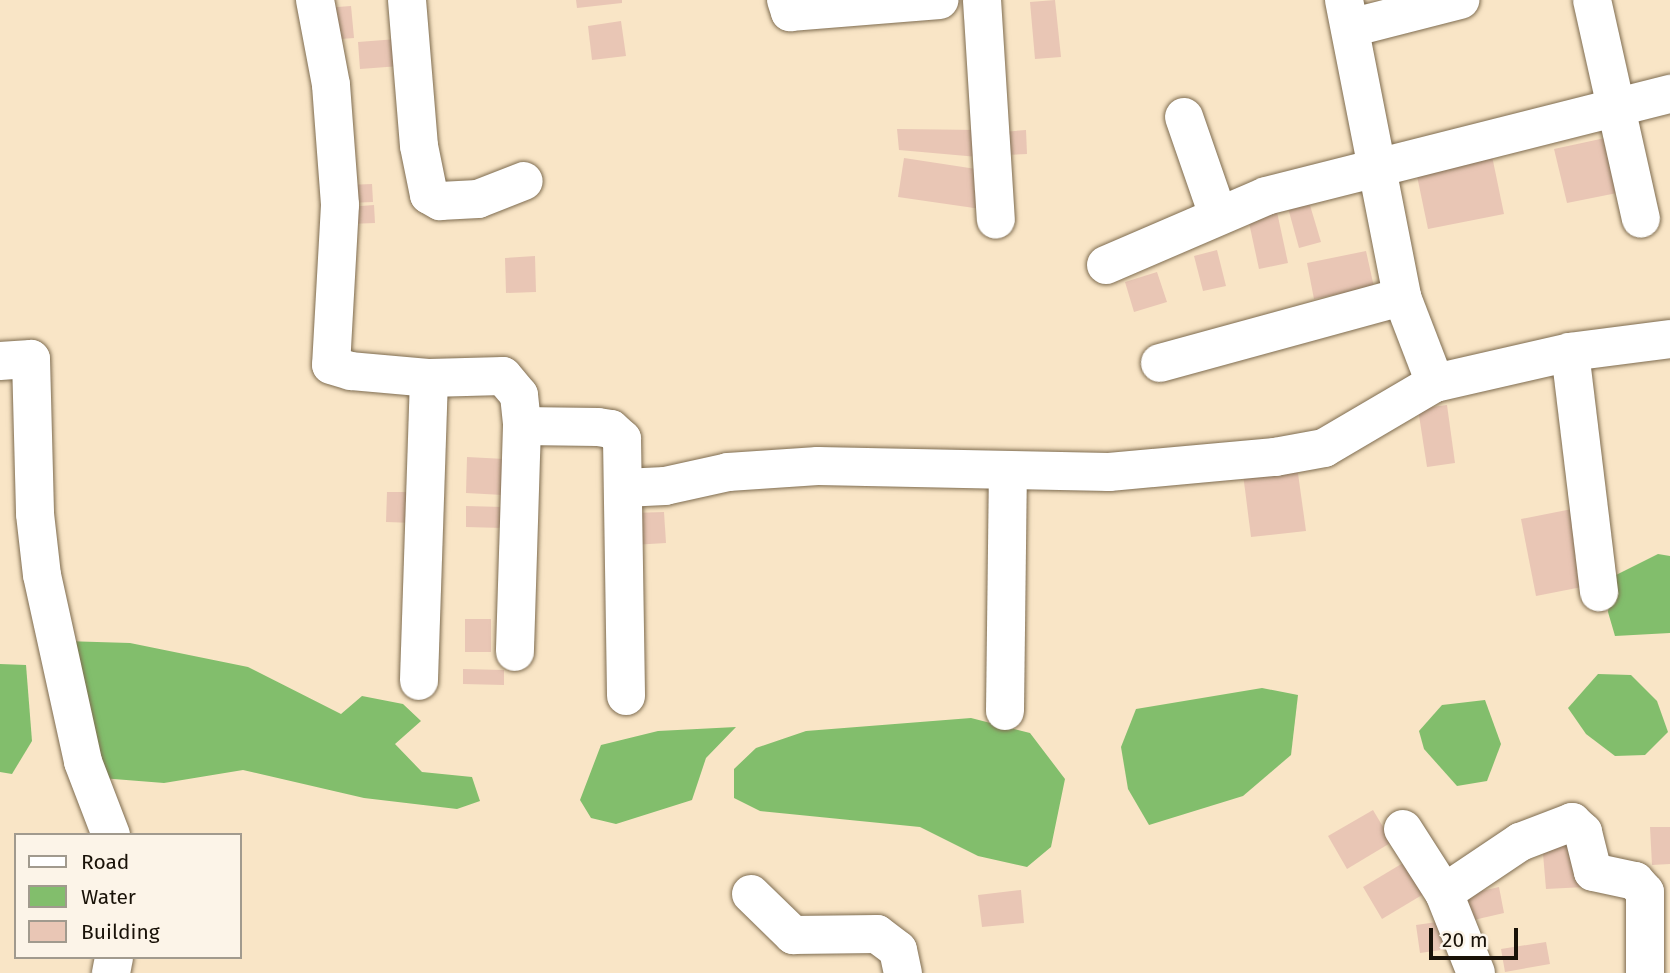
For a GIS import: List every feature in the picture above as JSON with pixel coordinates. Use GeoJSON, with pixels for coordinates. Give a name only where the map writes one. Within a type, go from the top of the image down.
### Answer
{"type":"FeatureCollection","features":[{"type":"Feature","properties":{"kind":"street"},"geometry":{"type":"LineString","coordinates":[[315,0],[331,85],[340,205],[329,359],[336,369],[429,378],[503,376],[519,395],[522,426],[515,652]]}},
{"type":"Feature","properties":{"kind":"street"},"geometry":{"type":"LineString","coordinates":[[407,0],[419,146],[429,195],[440,201],[478,199],[524,181]]}},
{"type":"Feature","properties":{"kind":"street"},"geometry":{"type":"LineString","coordinates":[[786,0],[790,12],[940,0]]}},
{"type":"Feature","properties":{"kind":"street"},"geometry":{"type":"LineString","coordinates":[[982,0],[996,220]]}},
{"type":"Feature","properties":{"kind":"street"},"geometry":{"type":"LineString","coordinates":[[1435,383],[1402,297],[1347,14],[1460,0]]}},
{"type":"Feature","properties":{"kind":"street"},"geometry":{"type":"LineString","coordinates":[[1592,0],[1613,107],[1641,219]]}},
{"type":"Feature","properties":{"kind":"street"},"geometry":{"type":"LineString","coordinates":[[1105,265],[1218,215],[1376,165],[1670,94]]}},
{"type":"Feature","properties":{"kind":"street"},"geometry":{"type":"LineString","coordinates":[[1184,117],[1218,215]]}},
{"type":"Feature","properties":{"kind":"street"},"geometry":{"type":"LineString","coordinates":[[1160,363],[1402,297]]}},
{"type":"Feature","properties":{"kind":"street"},"geometry":{"type":"LineString","coordinates":[[624,488],[665,486],[728,472],[818,466],[1109,472],[1275,457],[1324,448],[1435,383],[1570,352],[1670,339]]}},
{"type":"Feature","properties":{"kind":"street"},"geometry":{"type":"LineString","coordinates":[[1570,352],[1599,592]]}},
{"type":"Feature","properties":{"kind":"street"},"geometry":{"type":"LineString","coordinates":[[0,361],[31,359],[35,514],[42,575],[83,762],[110,833]]}},
{"type":"Feature","properties":{"kind":"street"},"geometry":{"type":"LineString","coordinates":[[419,681],[429,378]]}},
{"type":"Feature","properties":{"kind":"street"},"geometry":{"type":"LineString","coordinates":[[522,426],[597,427],[617,433],[625,446],[626,696]]}},
{"type":"Feature","properties":{"kind":"street"},"geometry":{"type":"LineString","coordinates":[[1005,711],[1008,471]]}},
{"type":"Feature","properties":{"kind":"street"},"geometry":{"type":"LineString","coordinates":[[1444,893],[1520,842],[1572,822],[1583,832],[1593,872],[1634,881],[1646,892],[1645,973]]}},
{"type":"Feature","properties":{"kind":"street"},"geometry":{"type":"LineString","coordinates":[[1403,829],[1444,893],[1476,973]]}},
{"type":"Feature","properties":{"kind":"street"},"geometry":{"type":"LineString","coordinates":[[751,894],[793,935],[877,934],[898,950],[903,973]]}},
{"type":"Feature","properties":{"kind":"water"},"geometry":{"type":"Polygon","coordinates":[[[1658,554],[1670,556],[1670,633],[1615,636],[1608,612],[1610,578],[1658,554]]]}},
{"type":"Feature","properties":{"kind":"water"},"geometry":{"type":"Polygon","coordinates":[[[64,641],[130,643],[248,667],[341,714],[362,696],[403,704],[421,721],[395,744],[422,772],[472,777],[480,801],[457,809],[364,798],[243,770],[164,783],[101,778],[64,641]]]}},
{"type":"Feature","properties":{"kind":"water"},"geometry":{"type":"Polygon","coordinates":[[[0,664],[26,665],[32,741],[12,774],[0,772],[0,664]]]}},
{"type":"Feature","properties":{"kind":"water"},"geometry":{"type":"Polygon","coordinates":[[[1598,674],[1631,675],[1657,701],[1668,732],[1645,755],[1615,756],[1586,734],[1568,708],[1598,674]]]}},
{"type":"Feature","properties":{"kind":"water"},"geometry":{"type":"Polygon","coordinates":[[[1262,688],[1298,695],[1291,755],[1243,796],[1149,825],[1128,789],[1121,747],[1136,709],[1262,688]]]}},
{"type":"Feature","properties":{"kind":"water"},"geometry":{"type":"Polygon","coordinates":[[[1485,700],[1501,744],[1487,781],[1457,786],[1424,749],[1419,731],[1442,705],[1485,700]]]}},
{"type":"Feature","properties":{"kind":"water"},"geometry":{"type":"Polygon","coordinates":[[[971,718],[1030,733],[1065,779],[1051,847],[1027,867],[978,856],[920,827],[760,811],[734,798],[734,769],[756,748],[806,731],[971,718]]]}},
{"type":"Feature","properties":{"kind":"water"},"geometry":{"type":"Polygon","coordinates":[[[736,727],[706,758],[692,800],[616,824],[591,818],[580,800],[601,745],[658,731],[736,727]]]}},
{"type":"Feature","properties":{"kind":"building"},"geometry":{"type":"Polygon","coordinates":[[[576,0],[622,0],[622,3],[577,8],[576,0]]]}},
{"type":"Feature","properties":{"kind":"building"},"geometry":{"type":"Polygon","coordinates":[[[1055,0],[1061,57],[1035,59],[1030,2],[1055,0]]]}},
{"type":"Feature","properties":{"kind":"building"},"geometry":{"type":"Polygon","coordinates":[[[351,6],[354,38],[327,40],[324,8],[351,6]]]}},
{"type":"Feature","properties":{"kind":"building"},"geometry":{"type":"Polygon","coordinates":[[[621,21],[626,56],[592,60],[588,26],[621,21]]]}},
{"type":"Feature","properties":{"kind":"building"},"geometry":{"type":"Polygon","coordinates":[[[397,39],[400,66],[360,69],[358,42],[397,39]]]}},
{"type":"Feature","properties":{"kind":"building"},"geometry":{"type":"Polygon","coordinates":[[[897,129],[981,130],[978,157],[899,150],[897,129]]]}},
{"type":"Feature","properties":{"kind":"building"},"geometry":{"type":"Polygon","coordinates":[[[1026,130],[1027,154],[1003,155],[1002,132],[1026,130]]]}},
{"type":"Feature","properties":{"kind":"building"},"geometry":{"type":"Polygon","coordinates":[[[1605,138],[1617,193],[1567,203],[1554,149],[1605,138]]]}},
{"type":"Feature","properties":{"kind":"building"},"geometry":{"type":"Polygon","coordinates":[[[1492,156],[1504,214],[1428,229],[1416,171],[1492,156]]]}},
{"type":"Feature","properties":{"kind":"building"},"geometry":{"type":"Polygon","coordinates":[[[904,158],[976,169],[981,209],[898,197],[904,158]]]}},
{"type":"Feature","properties":{"kind":"building"},"geometry":{"type":"Polygon","coordinates":[[[372,184],[373,202],[347,203],[346,185],[372,184]]]}},
{"type":"Feature","properties":{"kind":"building"},"geometry":{"type":"Polygon","coordinates":[[[1309,202],[1321,242],[1299,248],[1288,208],[1309,202]]]}},
{"type":"Feature","properties":{"kind":"building"},"geometry":{"type":"Polygon","coordinates":[[[374,205],[375,223],[349,224],[348,207],[374,205]]]}},
{"type":"Feature","properties":{"kind":"building"},"geometry":{"type":"Polygon","coordinates":[[[1277,212],[1288,263],[1259,269],[1248,218],[1277,212]]]}},
{"type":"Feature","properties":{"kind":"building"},"geometry":{"type":"Polygon","coordinates":[[[1217,250],[1226,286],[1203,291],[1194,256],[1217,250]]]}},
{"type":"Feature","properties":{"kind":"building"},"geometry":{"type":"Polygon","coordinates":[[[1366,251],[1374,287],[1314,299],[1307,263],[1366,251]]]}},
{"type":"Feature","properties":{"kind":"building"},"geometry":{"type":"Polygon","coordinates":[[[535,256],[536,292],[506,293],[505,258],[535,256]]]}},
{"type":"Feature","properties":{"kind":"building"},"geometry":{"type":"Polygon","coordinates":[[[1157,272],[1167,302],[1134,312],[1125,282],[1157,272]]]}},
{"type":"Feature","properties":{"kind":"building"},"geometry":{"type":"Polygon","coordinates":[[[1447,405],[1455,463],[1427,467],[1418,409],[1447,405]]]}},
{"type":"Feature","properties":{"kind":"building"},"geometry":{"type":"Polygon","coordinates":[[[467,457],[505,459],[503,495],[466,493],[467,457]]]}},
{"type":"Feature","properties":{"kind":"building"},"geometry":{"type":"Polygon","coordinates":[[[1296,459],[1306,531],[1251,537],[1242,466],[1296,459]]]}},
{"type":"Feature","properties":{"kind":"building"},"geometry":{"type":"Polygon","coordinates":[[[387,492],[415,492],[414,523],[386,522],[387,492]]]}},
{"type":"Feature","properties":{"kind":"building"},"geometry":{"type":"Polygon","coordinates":[[[466,506],[503,507],[503,528],[466,527],[466,506]]]}},
{"type":"Feature","properties":{"kind":"building"},"geometry":{"type":"Polygon","coordinates":[[[1577,508],[1592,585],[1536,596],[1521,519],[1577,508]]]}},
{"type":"Feature","properties":{"kind":"building"},"geometry":{"type":"Polygon","coordinates":[[[664,512],[666,543],[633,545],[631,513],[664,512]]]}},
{"type":"Feature","properties":{"kind":"building"},"geometry":{"type":"Polygon","coordinates":[[[465,619],[491,619],[491,652],[465,652],[465,619]]]}},
{"type":"Feature","properties":{"kind":"building"},"geometry":{"type":"Polygon","coordinates":[[[463,669],[504,670],[504,685],[463,684],[463,669]]]}},
{"type":"Feature","properties":{"kind":"building"},"geometry":{"type":"Polygon","coordinates":[[[1373,810],[1392,842],[1347,869],[1328,836],[1373,810]]]}},
{"type":"Feature","properties":{"kind":"building"},"geometry":{"type":"Polygon","coordinates":[[[1650,827],[1670,827],[1670,864],[1652,865],[1650,827]]]}},
{"type":"Feature","properties":{"kind":"building"},"geometry":{"type":"Polygon","coordinates":[[[1581,839],[1585,887],[1546,889],[1542,842],[1581,839]]]}},
{"type":"Feature","properties":{"kind":"building"},"geometry":{"type":"Polygon","coordinates":[[[1408,860],[1427,892],[1382,919],[1363,887],[1408,860]]]}},
{"type":"Feature","properties":{"kind":"building"},"geometry":{"type":"Polygon","coordinates":[[[1499,887],[1504,913],[1465,922],[1460,896],[1499,887]]]}},
{"type":"Feature","properties":{"kind":"building"},"geometry":{"type":"Polygon","coordinates":[[[1021,890],[1024,923],[982,927],[978,895],[1021,890]]]}},
{"type":"Feature","properties":{"kind":"building"},"geometry":{"type":"Polygon","coordinates":[[[1451,920],[1455,948],[1420,953],[1416,925],[1451,920]]]}},
{"type":"Feature","properties":{"kind":"building"},"geometry":{"type":"Polygon","coordinates":[[[1546,942],[1550,964],[1505,972],[1501,949],[1546,942]]]}}]}
